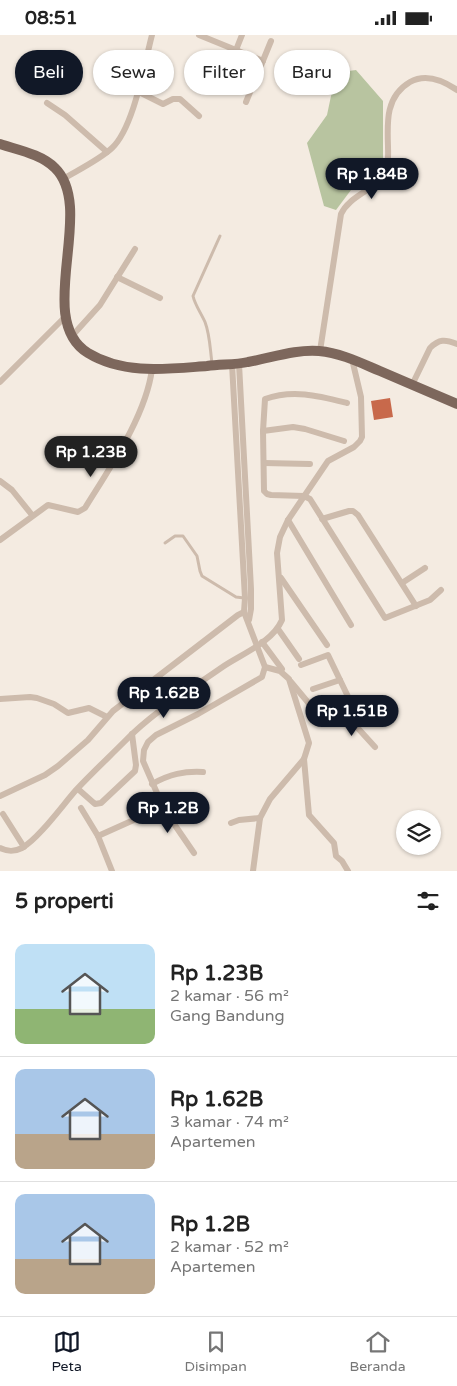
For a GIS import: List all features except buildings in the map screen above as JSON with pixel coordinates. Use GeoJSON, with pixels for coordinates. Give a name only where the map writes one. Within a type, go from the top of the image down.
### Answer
{"type":"FeatureCollection","features":[{"type":"Feature","properties":{"kind":"main road"},"geometry":{"type":"LineString","coordinates":[[0,144],[49,163],[63,179],[69,214],[65,275],[66,325],[80,347],[106,362],[128,367],[152,369],[235,364],[306,351],[320,351],[352,359],[457,404]]}},
{"type":"Feature","properties":{"kind":"street"},"geometry":{"type":"LineString","coordinates":[[148,50],[152,35]]}},
{"type":"Feature","properties":{"kind":"street"},"geometry":{"type":"LineString","coordinates":[[199,35],[236,50],[242,35]]}},
{"type":"Feature","properties":{"kind":"street"},"geometry":{"type":"LineString","coordinates":[[264,57],[271,41]]}},
{"type":"Feature","properties":{"kind":"street"},"geometry":{"type":"LineString","coordinates":[[320,351],[341,214],[346,204],[369,189],[381,178],[386,170],[388,161],[388,118],[392,99],[404,86],[420,78],[446,83],[457,90]]}},
{"type":"Feature","properties":{"kind":"street"},"geometry":{"type":"LineString","coordinates":[[63,179],[113,147],[126,126],[136,95]]}},
{"type":"Feature","properties":{"kind":"street"},"geometry":{"type":"LineString","coordinates":[[145,95],[163,104],[173,99],[180,99],[199,116]]}},
{"type":"Feature","properties":{"kind":"street"},"geometry":{"type":"LineString","coordinates":[[246,102],[249,95]]}},
{"type":"Feature","properties":{"kind":"street"},"geometry":{"type":"LineString","coordinates":[[47,103],[65,115],[107,151]]}},
{"type":"Feature","properties":{"kind":"street"},"geometry":{"type":"LineString","coordinates":[[72,336],[100,305],[135,249]]}},
{"type":"Feature","properties":{"kind":"street"},"geometry":{"type":"LineString","coordinates":[[118,277],[160,299]]}},
{"type":"Feature","properties":{"kind":"street"},"geometry":{"type":"LineString","coordinates":[[0,382],[65,317]]}},
{"type":"Feature","properties":{"kind":"street"},"geometry":{"type":"LineString","coordinates":[[412,385],[430,348],[437,342],[447,340],[457,344]]}},
{"type":"Feature","properties":{"kind":"street"},"geometry":{"type":"LineString","coordinates":[[0,848],[12,852],[24,847],[132,733],[278,629],[282,620],[277,544],[288,520],[328,461],[349,451],[362,439],[361,397],[352,359]]}},
{"type":"Feature","properties":{"kind":"street"},"geometry":{"type":"LineString","coordinates":[[235,364],[245,598],[244,612],[260,643],[282,669]]}},
{"type":"Feature","properties":{"kind":"street"},"geometry":{"type":"LineString","coordinates":[[235,364],[251,589],[251,609],[248,620]]}},
{"type":"Feature","properties":{"kind":"street"},"geometry":{"type":"LineString","coordinates":[[0,540],[48,505],[76,512],[84,509],[109,469],[143,405],[150,386],[152,369]]}},
{"type":"Feature","properties":{"kind":"street"},"geometry":{"type":"LineString","coordinates":[[347,403],[307,394],[288,394],[266,398],[264,402],[263,431],[264,491],[267,494],[304,496],[310,499],[385,618],[430,600],[441,590]]}},
{"type":"Feature","properties":{"kind":"street"},"geometry":{"type":"LineString","coordinates":[[263,431],[293,427],[306,429],[344,441]]}},
{"type":"Feature","properties":{"kind":"street"},"geometry":{"type":"LineString","coordinates":[[264,463],[310,464]]}},
{"type":"Feature","properties":{"kind":"street"},"geometry":{"type":"LineString","coordinates":[[0,481],[12,490],[32,515]]}},
{"type":"Feature","properties":{"kind":"street"},"geometry":{"type":"LineString","coordinates":[[322,519],[349,511],[353,511],[358,515],[416,606]]}},
{"type":"Feature","properties":{"kind":"street"},"geometry":{"type":"LineString","coordinates":[[288,520],[352,625]]}},
{"type":"Feature","properties":{"kind":"street"},"geometry":{"type":"LineString","coordinates":[[402,583],[425,568]]}},
{"type":"Feature","properties":{"kind":"street"},"geometry":{"type":"LineString","coordinates":[[280,577],[327,645]]}},
{"type":"Feature","properties":{"kind":"street"},"geometry":{"type":"LineString","coordinates":[[0,796],[44,775],[58,766],[88,740],[107,717],[161,673],[244,612]]}},
{"type":"Feature","properties":{"kind":"street"},"geometry":{"type":"LineString","coordinates":[[265,667],[280,671],[289,679],[321,717],[329,720],[345,714],[353,707],[328,655],[300,662],[278,629]]}},
{"type":"Feature","properties":{"kind":"street"},"geometry":{"type":"LineString","coordinates":[[98,836],[152,812],[159,806],[158,793],[152,784],[143,761],[144,750],[148,741],[262,677],[265,667],[260,643]]}},
{"type":"Feature","properties":{"kind":"street"},"geometry":{"type":"LineString","coordinates":[[253,871],[260,818],[270,799],[304,759],[309,743],[289,679]]}},
{"type":"Feature","properties":{"kind":"street"},"geometry":{"type":"LineString","coordinates":[[313,689],[340,680]]}},
{"type":"Feature","properties":{"kind":"street"},"geometry":{"type":"LineString","coordinates":[[0,699],[30,697],[54,704],[68,713],[89,708],[107,717]]}},
{"type":"Feature","properties":{"kind":"street"},"geometry":{"type":"LineString","coordinates":[[345,714],[375,747]]}},
{"type":"Feature","properties":{"kind":"street"},"geometry":{"type":"LineString","coordinates":[[78,789],[95,803],[101,803],[135,771],[132,733]]}},
{"type":"Feature","properties":{"kind":"street"},"geometry":{"type":"LineString","coordinates":[[304,759],[311,818],[332,841],[336,848],[336,855],[348,871]]}},
{"type":"Feature","properties":{"kind":"street"},"geometry":{"type":"LineString","coordinates":[[152,784],[168,775],[184,772],[203,773]]}},
{"type":"Feature","properties":{"kind":"street"},"geometry":{"type":"LineString","coordinates":[[159,802],[194,853]]}},
{"type":"Feature","properties":{"kind":"street"},"geometry":{"type":"LineString","coordinates":[[81,807],[98,836],[112,871]]}},
{"type":"Feature","properties":{"kind":"street"},"geometry":{"type":"LineString","coordinates":[[3,814],[24,847]]}},
{"type":"Feature","properties":{"kind":"street"},"geometry":{"type":"LineString","coordinates":[[231,823],[260,818]]}},
{"type":"Feature","properties":{"kind":"lane"},"geometry":{"type":"LineString","coordinates":[[212,365],[207,329],[192,296],[220,236]]}},
{"type":"Feature","properties":{"kind":"lane"},"geometry":{"type":"LineString","coordinates":[[164,543],[175,535],[183,536],[197,556],[202,576],[236,597],[245,598]]}},
{"type":"Feature","properties":{"kind":"green space"},"geometry":{"type":"Polygon","coordinates":[[[356,70],[383,101],[383,161],[373,178],[351,190],[336,210],[324,206],[307,143],[327,115],[331,95],[350,95],[350,71],[356,70]]]}}]}
